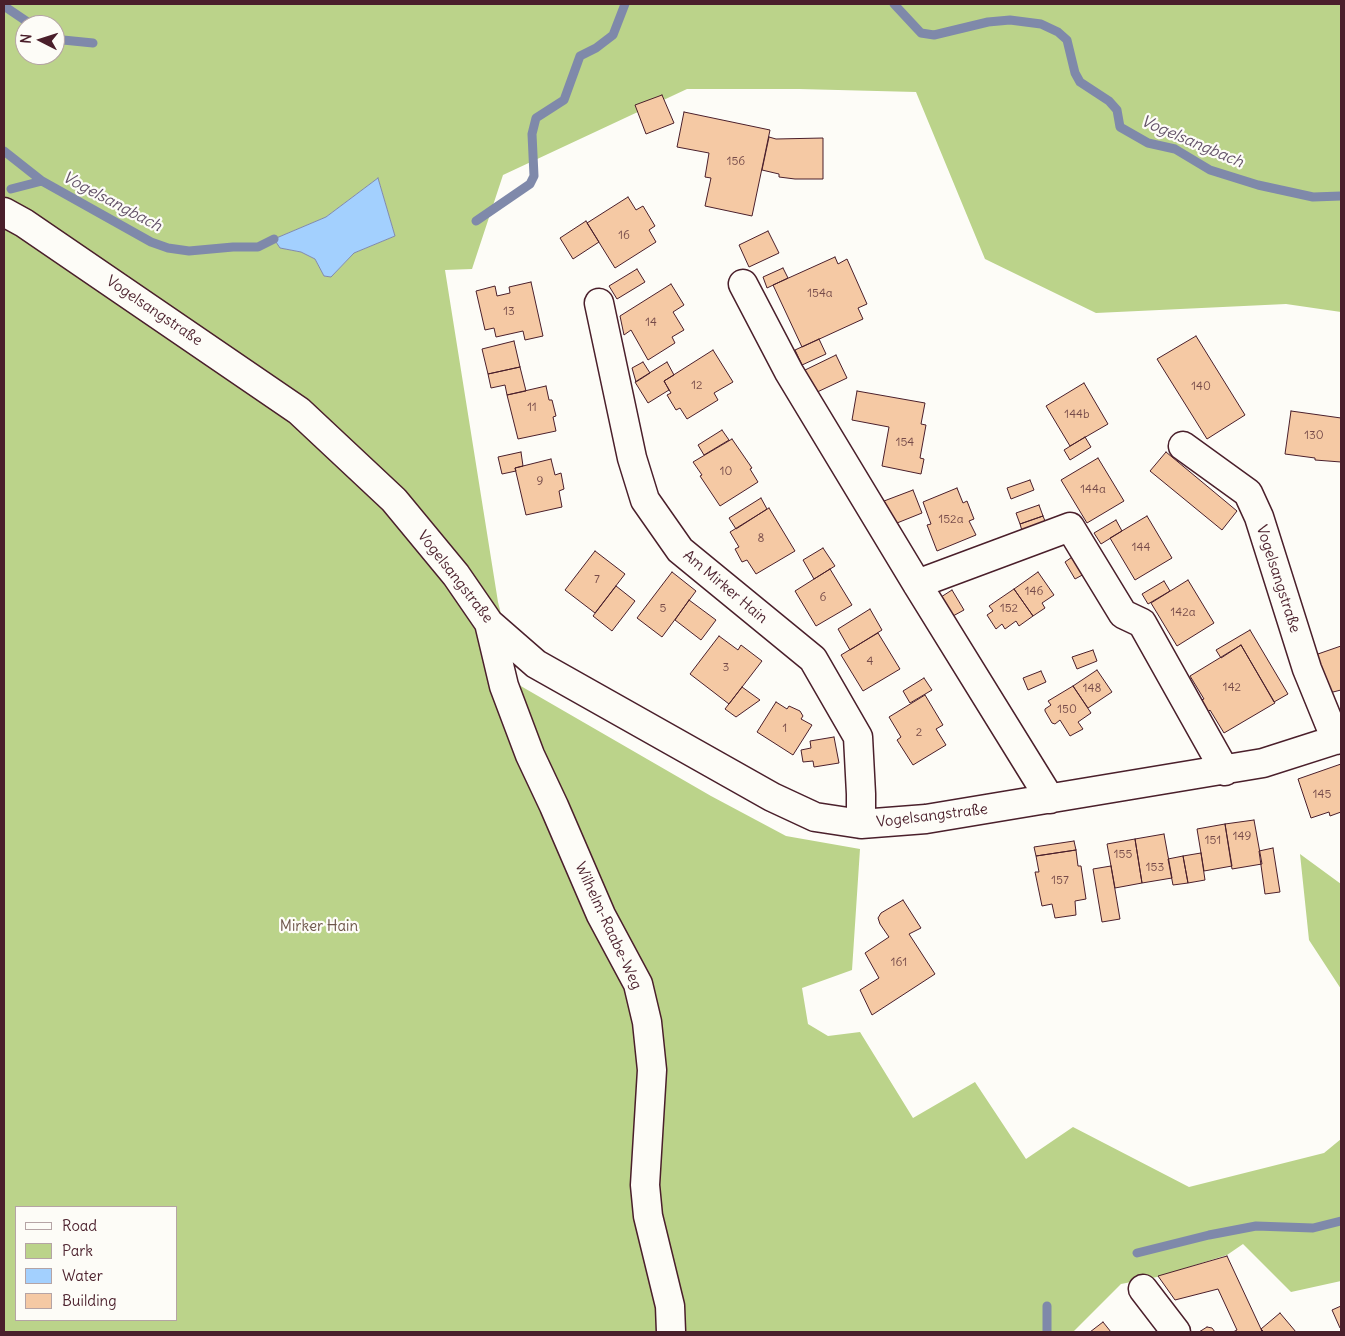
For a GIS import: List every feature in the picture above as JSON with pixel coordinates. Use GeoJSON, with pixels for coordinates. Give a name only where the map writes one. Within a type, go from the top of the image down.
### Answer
{"type":"FeatureCollection","features":[{"type":"Feature","properties":{"kind":"street","name":"Vogelsangstraße"},"geometry":{"type":"LineString","coordinates":[[4,212],[24,223],[299,411],[394,500],[456,575],[489,623],[536,664],[772,797],[814,817],[861,824],[926,819],[1225,771],[1263,763],[1339,739],[1307,670],[1259,517],[1248,493],[1183,446]]}},
{"type":"Feature","properties":{"kind":"street"},"geometry":{"type":"LineString","coordinates":[[743,284],[789,372],[1050,799]]}},
{"type":"Feature","properties":{"kind":"street","name":"Am Mirker Hain"},"geometry":{"type":"LineString","coordinates":[[599,303],[632,458],[645,500],[680,550],[813,659],[858,737],[861,824]]}},
{"type":"Feature","properties":{"kind":"street"},"geometry":{"type":"LineString","coordinates":[[917,584],[1070,527],[1123,614],[1142,623],[1225,771]]}},
{"type":"Feature","properties":{"kind":"street","name":"Wilhelm-Raabe-Weg"},"geometry":{"type":"LineString","coordinates":[[489,623],[504,686],[530,756],[554,806],[601,915],[638,984],[647,1022],[652,1070],[645,1184],[648,1216],[670,1306],[671,1332]]}},
{"type":"Feature","properties":{"kind":"street"},"geometry":{"type":"LineString","coordinates":[[1143,1289],[1176,1332]]}},
{"type":"Feature","properties":{"kind":"green space","name":"Mirker Hain"},"geometry":{"type":"Polygon","coordinates":[[[4,4],[1341,4],[1341,312],[1286,304],[1096,313],[985,259],[916,92],[687,89],[503,175],[472,269],[445,270],[498,602],[519,685],[711,796],[786,836],[860,849],[852,970],[802,988],[808,1024],[828,1036],[860,1032],[913,1118],[975,1082],[1026,1159],[1073,1127],[1189,1187],[1324,1153],[1341,1139],[1341,1281],[1291,1292],[1243,1244],[1227,1255],[1157,1277],[1121,1284],[1073,1332],[4,1332],[4,4]],[[378,178],[326,217],[274,239],[280,248],[301,252],[315,259],[324,276],[331,277],[354,253],[395,236],[378,178]]]}},
{"type":"Feature","properties":{"kind":"green space"},"geometry":{"type":"Polygon","coordinates":[[[1300,854],[1341,884],[1341,989],[1309,940],[1300,854]]]}},
{"type":"Feature","properties":{"kind":"water"},"geometry":{"type":"Polygon","coordinates":[[[378,178],[395,236],[354,253],[331,277],[324,276],[315,259],[301,252],[280,248],[274,239],[326,217],[378,178]]]}},
{"type":"Feature","properties":{"kind":"building"},"geometry":{"type":"Polygon","coordinates":[[[662,95],[674,123],[646,134],[635,105],[662,95]]]}},
{"type":"Feature","properties":{"kind":"building"},"geometry":{"type":"Polygon","coordinates":[[[684,112],[770,130],[752,216],[705,206],[711,178],[705,177],[709,153],[677,147],[684,112]]]}},
{"type":"Feature","properties":{"kind":"building"},"geometry":{"type":"Polygon","coordinates":[[[769,137],[776,139],[823,138],[823,179],[779,177],[779,174],[762,170],[769,137]]]}},
{"type":"Feature","properties":{"kind":"building"},"geometry":{"type":"Polygon","coordinates":[[[628,197],[636,210],[643,206],[655,226],[649,230],[656,242],[615,268],[587,223],[628,197]]]}},
{"type":"Feature","properties":{"kind":"building"},"geometry":{"type":"Polygon","coordinates":[[[586,221],[599,242],[573,259],[560,238],[586,221]]]}},
{"type":"Feature","properties":{"kind":"building"},"geometry":{"type":"Polygon","coordinates":[[[768,231],[779,253],[749,267],[739,245],[768,231]]]}},
{"type":"Feature","properties":{"kind":"building"},"geometry":{"type":"Polygon","coordinates":[[[835,257],[838,264],[847,259],[867,304],[858,308],[863,319],[802,347],[773,285],[835,257]]]}},
{"type":"Feature","properties":{"kind":"building"},"geometry":{"type":"Polygon","coordinates":[[[783,268],[788,278],[767,288],[763,277],[783,268]]]}},
{"type":"Feature","properties":{"kind":"building"},"geometry":{"type":"Polygon","coordinates":[[[637,269],[645,282],[617,299],[609,286],[637,269]]]}},
{"type":"Feature","properties":{"kind":"building"},"geometry":{"type":"Polygon","coordinates":[[[531,282],[543,336],[525,340],[523,331],[496,337],[494,328],[485,330],[476,291],[495,286],[497,296],[510,293],[509,287],[531,282]]]}},
{"type":"Feature","properties":{"kind":"building"},"geometry":{"type":"Polygon","coordinates":[[[671,284],[684,305],[673,312],[684,330],[672,337],[675,343],[648,360],[631,330],[624,335],[620,316],[671,284]]]}},
{"type":"Feature","properties":{"kind":"building"},"geometry":{"type":"Polygon","coordinates":[[[1196,336],[1245,415],[1207,439],[1157,359],[1196,336]]]}},
{"type":"Feature","properties":{"kind":"building"},"geometry":{"type":"Polygon","coordinates":[[[819,339],[826,354],[802,365],[795,350],[819,339]]]}},
{"type":"Feature","properties":{"kind":"building"},"geometry":{"type":"Polygon","coordinates":[[[514,341],[520,367],[488,374],[482,349],[514,341]]]}},
{"type":"Feature","properties":{"kind":"building"},"geometry":{"type":"Polygon","coordinates":[[[713,350],[733,382],[714,393],[718,400],[687,419],[680,408],[676,410],[667,395],[671,393],[664,381],[713,350]]]}},
{"type":"Feature","properties":{"kind":"building"},"geometry":{"type":"Polygon","coordinates":[[[836,355],[847,378],[813,394],[803,371],[836,355]]]}},
{"type":"Feature","properties":{"kind":"building"},"geometry":{"type":"Polygon","coordinates":[[[643,362],[650,373],[636,382],[632,368],[643,362]]]}},
{"type":"Feature","properties":{"kind":"building"},"geometry":{"type":"Polygon","coordinates":[[[667,362],[674,375],[664,381],[669,390],[648,403],[635,382],[667,362]]]}},
{"type":"Feature","properties":{"kind":"building"},"geometry":{"type":"Polygon","coordinates":[[[520,367],[526,391],[507,395],[505,385],[491,388],[488,374],[520,367]]]}},
{"type":"Feature","properties":{"kind":"building"},"geometry":{"type":"Polygon","coordinates":[[[1084,383],[1108,424],[1070,446],[1046,406],[1084,383]]]}},
{"type":"Feature","properties":{"kind":"building"},"geometry":{"type":"Polygon","coordinates":[[[546,386],[549,400],[552,400],[556,416],[553,417],[556,431],[518,439],[507,395],[546,386]]]}},
{"type":"Feature","properties":{"kind":"building"},"geometry":{"type":"Polygon","coordinates":[[[857,391],[925,403],[921,424],[926,425],[920,458],[924,459],[921,474],[882,466],[889,427],[852,420],[857,391]]]}},
{"type":"Feature","properties":{"kind":"building"},"geometry":{"type":"Polygon","coordinates":[[[1291,411],[1341,418],[1341,462],[1315,460],[1315,458],[1285,454],[1291,411]]]}},
{"type":"Feature","properties":{"kind":"building"},"geometry":{"type":"Polygon","coordinates":[[[722,430],[729,440],[704,455],[698,445],[722,430]]]}},
{"type":"Feature","properties":{"kind":"building"},"geometry":{"type":"Polygon","coordinates":[[[1085,437],[1091,447],[1070,460],[1064,450],[1085,437]]]}},
{"type":"Feature","properties":{"kind":"building"},"geometry":{"type":"Polygon","coordinates":[[[732,439],[752,468],[750,469],[758,482],[720,506],[693,462],[732,439]]]}},
{"type":"Feature","properties":{"kind":"building"},"geometry":{"type":"Polygon","coordinates":[[[521,452],[523,466],[515,468],[516,471],[502,474],[498,457],[521,452]]]}},
{"type":"Feature","properties":{"kind":"building"},"geometry":{"type":"Polygon","coordinates":[[[1166,452],[1237,511],[1222,530],[1150,471],[1166,452]]]}},
{"type":"Feature","properties":{"kind":"building"},"geometry":{"type":"Polygon","coordinates":[[[1098,458],[1124,501],[1087,523],[1061,480],[1098,458]]]}},
{"type":"Feature","properties":{"kind":"building"},"geometry":{"type":"Polygon","coordinates":[[[551,459],[555,475],[561,473],[564,489],[559,491],[562,507],[526,515],[515,468],[551,459]]]}},
{"type":"Feature","properties":{"kind":"building"},"geometry":{"type":"Polygon","coordinates":[[[1030,480],[1034,490],[1011,499],[1007,488],[1030,480]]]}},
{"type":"Feature","properties":{"kind":"building"},"geometry":{"type":"Polygon","coordinates":[[[957,488],[963,503],[967,501],[974,519],[969,521],[976,535],[937,551],[927,525],[931,524],[923,502],[957,488]]]}},
{"type":"Feature","properties":{"kind":"building"},"geometry":{"type":"Polygon","coordinates":[[[913,490],[922,513],[897,523],[884,501],[913,490]]]}},
{"type":"Feature","properties":{"kind":"building"},"geometry":{"type":"Polygon","coordinates":[[[761,498],[767,509],[736,529],[729,518],[761,498]]]}},
{"type":"Feature","properties":{"kind":"building"},"geometry":{"type":"Polygon","coordinates":[[[1039,505],[1043,516],[1020,524],[1016,513],[1039,505]]]}},
{"type":"Feature","properties":{"kind":"building"},"geometry":{"type":"Polygon","coordinates":[[[769,508],[795,551],[756,574],[747,560],[742,562],[735,549],[739,547],[730,532],[769,508]]]}},
{"type":"Feature","properties":{"kind":"building"},"geometry":{"type":"Polygon","coordinates":[[[1043,516],[1047,526],[1023,534],[1020,524],[1043,516]]]}},
{"type":"Feature","properties":{"kind":"building"},"geometry":{"type":"Polygon","coordinates":[[[1147,516],[1172,558],[1135,580],[1110,538],[1147,516]]]}},
{"type":"Feature","properties":{"kind":"building"},"geometry":{"type":"Polygon","coordinates":[[[1116,520],[1122,531],[1101,544],[1094,533],[1116,520]]]}},
{"type":"Feature","properties":{"kind":"building"},"geometry":{"type":"Polygon","coordinates":[[[823,548],[835,566],[814,579],[803,560],[823,548]]]}},
{"type":"Feature","properties":{"kind":"building"},"geometry":{"type":"Polygon","coordinates":[[[595,551],[625,574],[595,613],[565,590],[595,551]]]}},
{"type":"Feature","properties":{"kind":"building"},"geometry":{"type":"Polygon","coordinates":[[[1075,555],[1086,573],[1075,579],[1065,562],[1075,555]]]}},
{"type":"Feature","properties":{"kind":"building"},"geometry":{"type":"Polygon","coordinates":[[[830,569],[852,605],[816,626],[795,591],[830,569]]]}},
{"type":"Feature","properties":{"kind":"building"},"geometry":{"type":"Polygon","coordinates":[[[672,572],[696,591],[662,637],[637,618],[672,572]]]}},
{"type":"Feature","properties":{"kind":"building"},"geometry":{"type":"Polygon","coordinates":[[[1038,572],[1054,595],[1042,603],[1045,608],[1033,616],[1014,589],[1038,572]]]}},
{"type":"Feature","properties":{"kind":"building"},"geometry":{"type":"Polygon","coordinates":[[[1188,580],[1214,623],[1177,646],[1151,603],[1188,580]]]}},
{"type":"Feature","properties":{"kind":"building"},"geometry":{"type":"Polygon","coordinates":[[[1164,581],[1170,591],[1148,604],[1142,594],[1164,581]]]}},
{"type":"Feature","properties":{"kind":"building"},"geometry":{"type":"Polygon","coordinates":[[[616,586],[635,601],[612,631],[593,616],[616,586]]]}},
{"type":"Feature","properties":{"kind":"building"},"geometry":{"type":"Polygon","coordinates":[[[1014,589],[1033,616],[1019,626],[1016,621],[1005,629],[1002,624],[996,629],[987,615],[993,611],[989,606],[1014,589]]]}},
{"type":"Feature","properties":{"kind":"building"},"geometry":{"type":"Polygon","coordinates":[[[952,590],[964,610],[953,616],[941,597],[952,590]]]}},
{"type":"Feature","properties":{"kind":"building"},"geometry":{"type":"Polygon","coordinates":[[[689,600],[716,620],[701,640],[675,620],[689,600]]]}},
{"type":"Feature","properties":{"kind":"building"},"geometry":{"type":"Polygon","coordinates":[[[870,609],[882,630],[850,650],[838,629],[870,609]]]}},
{"type":"Feature","properties":{"kind":"building"},"geometry":{"type":"Polygon","coordinates":[[[1250,630],[1288,694],[1274,702],[1241,645],[1221,658],[1216,650],[1250,630]]]}},
{"type":"Feature","properties":{"kind":"building"},"geometry":{"type":"Polygon","coordinates":[[[878,633],[900,669],[863,691],[841,655],[878,633]]]}},
{"type":"Feature","properties":{"kind":"building"},"geometry":{"type":"Polygon","coordinates":[[[719,636],[738,650],[741,645],[762,661],[729,704],[690,674],[719,636]]]}},
{"type":"Feature","properties":{"kind":"building"},"geometry":{"type":"Polygon","coordinates":[[[1241,645],[1275,703],[1224,733],[1210,710],[1208,712],[1201,700],[1204,699],[1190,676],[1241,645]]]}},
{"type":"Feature","properties":{"kind":"building"},"geometry":{"type":"Polygon","coordinates":[[[1341,646],[1341,690],[1325,694],[1315,655],[1341,646]]]}},
{"type":"Feature","properties":{"kind":"building"},"geometry":{"type":"Polygon","coordinates":[[[1093,650],[1097,661],[1077,669],[1072,657],[1093,650]]]}},
{"type":"Feature","properties":{"kind":"building"},"geometry":{"type":"Polygon","coordinates":[[[1097,670],[1112,692],[1088,708],[1073,686],[1097,670]]]}},
{"type":"Feature","properties":{"kind":"building"},"geometry":{"type":"Polygon","coordinates":[[[1041,671],[1046,682],[1028,690],[1023,678],[1041,671]]]}},
{"type":"Feature","properties":{"kind":"building"},"geometry":{"type":"Polygon","coordinates":[[[924,678],[932,690],[910,703],[903,691],[924,678]]]}},
{"type":"Feature","properties":{"kind":"building"},"geometry":{"type":"Polygon","coordinates":[[[1073,686],[1091,713],[1078,722],[1083,729],[1070,736],[1060,720],[1055,724],[1052,723],[1045,709],[1051,705],[1048,701],[1073,686]]]}},
{"type":"Feature","properties":{"kind":"building"},"geometry":{"type":"Polygon","coordinates":[[[742,687],[760,700],[736,717],[725,709],[742,687]]]}},
{"type":"Feature","properties":{"kind":"building"},"geometry":{"type":"Polygon","coordinates":[[[925,695],[943,725],[936,729],[946,745],[913,765],[897,740],[901,737],[889,717],[925,695]]]}},
{"type":"Feature","properties":{"kind":"building"},"geometry":{"type":"Polygon","coordinates":[[[776,702],[787,709],[789,706],[800,711],[803,716],[801,719],[812,725],[793,755],[757,732],[776,702]]]}},
{"type":"Feature","properties":{"kind":"building"},"geometry":{"type":"Polygon","coordinates":[[[834,737],[839,763],[814,767],[813,761],[803,762],[801,750],[811,748],[810,741],[834,737]]]}},
{"type":"Feature","properties":{"kind":"building"},"geometry":{"type":"Polygon","coordinates":[[[1341,764],[1341,812],[1330,816],[1329,812],[1311,818],[1298,779],[1341,764]]]}},
{"type":"Feature","properties":{"kind":"building"},"geometry":{"type":"Polygon","coordinates":[[[1254,820],[1262,864],[1232,869],[1225,824],[1254,820]]]}},
{"type":"Feature","properties":{"kind":"building"},"geometry":{"type":"Polygon","coordinates":[[[1225,824],[1232,866],[1204,871],[1197,829],[1225,824]]]}},
{"type":"Feature","properties":{"kind":"building"},"geometry":{"type":"Polygon","coordinates":[[[1164,834],[1172,878],[1142,883],[1135,839],[1164,834]]]}},
{"type":"Feature","properties":{"kind":"building"},"geometry":{"type":"Polygon","coordinates":[[[1135,839],[1142,883],[1115,888],[1107,844],[1135,839]]]}},
{"type":"Feature","properties":{"kind":"building"},"geometry":{"type":"Polygon","coordinates":[[[1074,841],[1076,850],[1036,856],[1034,847],[1074,841]]]}},
{"type":"Feature","properties":{"kind":"building"},"geometry":{"type":"Polygon","coordinates":[[[1273,848],[1280,892],[1265,894],[1259,851],[1273,848]]]}},
{"type":"Feature","properties":{"kind":"building"},"geometry":{"type":"Polygon","coordinates":[[[1076,850],[1078,866],[1081,866],[1086,899],[1075,901],[1076,915],[1055,918],[1052,904],[1042,906],[1035,872],[1039,872],[1036,856],[1076,850]]]}},
{"type":"Feature","properties":{"kind":"building"},"geometry":{"type":"Polygon","coordinates":[[[1201,853],[1205,880],[1188,883],[1183,856],[1201,853]]]}},
{"type":"Feature","properties":{"kind":"building"},"geometry":{"type":"Polygon","coordinates":[[[1183,856],[1188,883],[1173,885],[1168,859],[1183,856]]]}},
{"type":"Feature","properties":{"kind":"building"},"geometry":{"type":"Polygon","coordinates":[[[1111,866],[1120,919],[1102,922],[1093,869],[1111,866]]]}},
{"type":"Feature","properties":{"kind":"building"},"geometry":{"type":"Polygon","coordinates":[[[903,900],[921,928],[909,934],[935,974],[872,1015],[860,990],[879,978],[865,953],[889,937],[878,918],[881,913],[903,900]]]}},
{"type":"Feature","properties":{"kind":"building"},"geometry":{"type":"Polygon","coordinates":[[[1227,1256],[1262,1332],[1233,1332],[1237,1330],[1218,1289],[1175,1300],[1158,1276],[1227,1256]]]}},
{"type":"Feature","properties":{"kind":"building"},"geometry":{"type":"Polygon","coordinates":[[[1341,1306],[1341,1328],[1340,1328],[1332,1310],[1341,1306]]]}},
{"type":"Feature","properties":{"kind":"building"},"geometry":{"type":"Polygon","coordinates":[[[1280,1313],[1296,1332],[1264,1332],[1261,1329],[1280,1313]]]}},
{"type":"Feature","properties":{"kind":"building"},"geometry":{"type":"Polygon","coordinates":[[[1103,1322],[1111,1332],[1090,1332],[1103,1322]]]}},
{"type":"Feature","properties":{"kind":"building"},"geometry":{"type":"Polygon","coordinates":[[[1207,1327],[1212,1328],[1215,1332],[1199,1332],[1207,1327]]]}},
{"type":"Feature","properties":{"kind":"waterway","name":"Vogelsangbach"},"geometry":{"type":"LineString","coordinates":[[476,221],[530,184],[534,176],[532,134],[536,118],[564,100],[580,56],[596,48],[613,35],[625,4]]}},
{"type":"Feature","properties":{"kind":"waterway","name":"Vogelsangbach"},"geometry":{"type":"LineString","coordinates":[[894,4],[921,33],[934,35],[988,22],[1010,20],[1041,24],[1058,32],[1067,40],[1075,73],[1080,82],[1109,101],[1117,110],[1120,127],[1148,143],[1175,149],[1210,170],[1258,185],[1313,197],[1341,196]]}},
{"type":"Feature","properties":{"kind":"waterway"},"geometry":{"type":"LineString","coordinates":[[4,6],[17,15]]}},
{"type":"Feature","properties":{"kind":"waterway"},"geometry":{"type":"LineString","coordinates":[[65,40],[93,43]]}},
{"type":"Feature","properties":{"kind":"waterway","name":"Vogelsangbach"},"geometry":{"type":"LineString","coordinates":[[4,151],[42,181],[151,242],[168,248],[189,251],[258,247],[274,239]]}},
{"type":"Feature","properties":{"kind":"waterway"},"geometry":{"type":"LineString","coordinates":[[11,189],[42,181]]}},
{"type":"Feature","properties":{"kind":"waterway"},"geometry":{"type":"LineString","coordinates":[[1137,1253],[1209,1235],[1256,1226],[1313,1228],[1341,1221]]}},
{"type":"Feature","properties":{"kind":"waterway"},"geometry":{"type":"LineString","coordinates":[[1047,1306],[1047,1332]]}}]}
